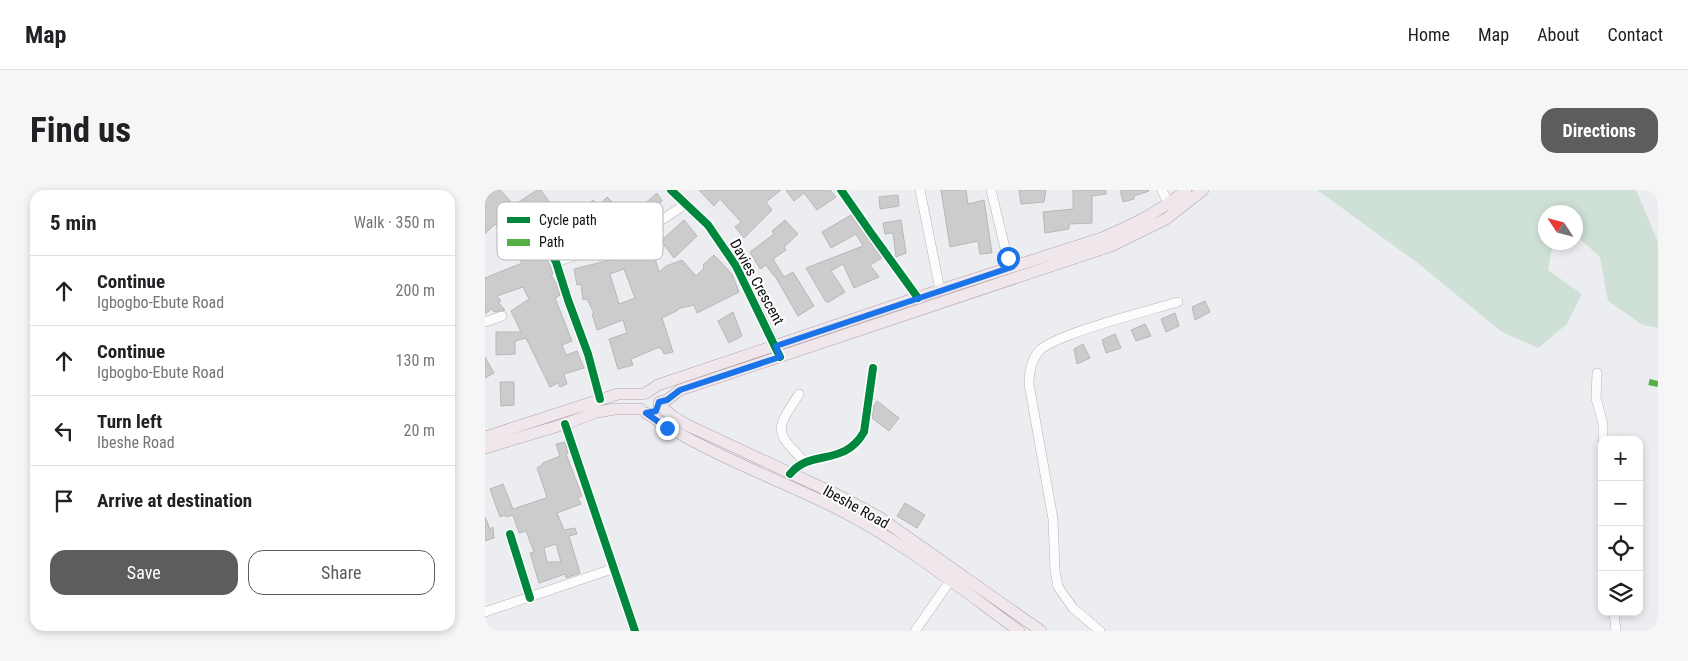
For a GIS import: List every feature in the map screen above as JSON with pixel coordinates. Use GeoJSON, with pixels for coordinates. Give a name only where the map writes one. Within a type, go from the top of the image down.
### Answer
{"type":"FeatureCollection","features":[{"type":"Feature","properties":{"kind":"main road"},"geometry":{"type":"LineString","coordinates":[[643,411],[639,399],[658,385],[1102,238],[1126,228],[1186,190]]}},
{"type":"Feature","properties":{"kind":"main road"},"geometry":{"type":"LineString","coordinates":[[659,403],[667,400],[680,390],[1111,246],[1165,219],[1203,190]]}},
{"type":"Feature","properties":{"kind":"main road"},"geometry":{"type":"LineString","coordinates":[[485,438],[618,394],[656,396],[659,403],[656,411],[615,409],[597,412],[565,424],[485,448]]}},
{"type":"Feature","properties":{"kind":"main road","name":"Ibeshe Road"},"geometry":{"type":"LineString","coordinates":[[659,403],[674,417],[687,425],[842,497],[879,518],[1041,631]]}},
{"type":"Feature","properties":{"kind":"main road","name":"Ibeshe Road"},"geometry":{"type":"LineString","coordinates":[[643,411],[681,435],[837,508],[881,534],[1019,631]]}},
{"type":"Feature","properties":{"kind":"street","name":"Davies Crescent"},"geometry":{"type":"LineString","coordinates":[[671,190],[708,225],[736,266],[780,357]]}},
{"type":"Feature","properties":{"kind":"street"},"geometry":{"type":"LineString","coordinates":[[841,190],[919,298]]}},
{"type":"Feature","properties":{"kind":"street"},"geometry":{"type":"LineString","coordinates":[[921,190],[941,290]]}},
{"type":"Feature","properties":{"kind":"street"},"geometry":{"type":"LineString","coordinates":[[991,190],[1006,252],[1012,267]]}},
{"type":"Feature","properties":{"kind":"street"},"geometry":{"type":"LineString","coordinates":[[1162,190],[1168,203]]}},
{"type":"Feature","properties":{"kind":"street"},"geometry":{"type":"LineString","coordinates":[[663,219],[686,204]]}},
{"type":"Feature","properties":{"kind":"street"},"geometry":{"type":"LineString","coordinates":[[562,260],[556,262],[588,354],[600,399]]}},
{"type":"Feature","properties":{"kind":"street"},"geometry":{"type":"LineString","coordinates":[[1100,631],[1073,608],[1058,588],[1055,570],[1053,519],[1029,375],[1034,359],[1041,350],[1053,342],[1087,328],[1179,302]]}},
{"type":"Feature","properties":{"kind":"street"},"geometry":{"type":"LineString","coordinates":[[485,322],[502,316]]}},
{"type":"Feature","properties":{"kind":"street"},"geometry":{"type":"LineString","coordinates":[[790,474],[801,463],[841,454],[852,448],[859,440],[864,432],[873,368]]}},
{"type":"Feature","properties":{"kind":"street"},"geometry":{"type":"LineString","coordinates":[[1597,374],[1597,398],[1603,424],[1603,436]]}},
{"type":"Feature","properties":{"kind":"street"},"geometry":{"type":"LineString","coordinates":[[799,394],[785,415],[781,429],[782,437],[787,445],[805,462]]}},
{"type":"Feature","properties":{"kind":"street"},"geometry":{"type":"LineString","coordinates":[[565,424],[635,631]]}},
{"type":"Feature","properties":{"kind":"street"},"geometry":{"type":"LineString","coordinates":[[510,534],[530,598]]}},
{"type":"Feature","properties":{"kind":"street"},"geometry":{"type":"LineString","coordinates":[[485,612],[615,568]]}},
{"type":"Feature","properties":{"kind":"street"},"geometry":{"type":"LineString","coordinates":[[915,631],[950,581]]}},
{"type":"Feature","properties":{"kind":"street"},"geometry":{"type":"LineString","coordinates":[[1614,616],[1616,631]]}},
{"type":"Feature","properties":{"kind":"green space"},"geometry":{"type":"Polygon","coordinates":[[[1317,190],[1636,190],[1658,242],[1658,328],[1643,325],[1608,301],[1600,257],[1583,242],[1583,205],[1538,205],[1538,250],[1552,250],[1548,270],[1582,294],[1567,324],[1538,348],[1502,332],[1415,261],[1317,190]]]}},
{"type":"Feature","properties":{"kind":"building"},"geometry":{"type":"Polygon","coordinates":[[[485,190],[500,190],[511,202],[497,202],[497,227],[495,224],[485,234],[485,190]]]}},
{"type":"Feature","properties":{"kind":"building"},"geometry":{"type":"Polygon","coordinates":[[[537,190],[541,190],[549,202],[526,202],[519,202],[537,190]]]}},
{"type":"Feature","properties":{"kind":"building"},"geometry":{"type":"Polygon","coordinates":[[[699,190],[781,190],[766,202],[772,210],[744,238],[735,227],[741,222],[720,199],[714,206],[699,190]]]}},
{"type":"Feature","properties":{"kind":"building"},"geometry":{"type":"Polygon","coordinates":[[[786,190],[830,190],[836,197],[817,210],[804,193],[794,201],[786,190]]]}},
{"type":"Feature","properties":{"kind":"building"},"geometry":{"type":"Polygon","coordinates":[[[941,190],[966,190],[968,204],[984,200],[992,253],[980,254],[978,241],[950,247],[941,190]]]}},
{"type":"Feature","properties":{"kind":"building"},"geometry":{"type":"Polygon","coordinates":[[[1019,190],[1046,190],[1044,202],[1021,204],[1019,190]]]}},
{"type":"Feature","properties":{"kind":"building"},"geometry":{"type":"Polygon","coordinates":[[[1073,190],[1106,190],[1106,194],[1092,196],[1092,223],[1069,224],[1069,229],[1045,233],[1043,212],[1073,209],[1073,190]]]}},
{"type":"Feature","properties":{"kind":"building"},"geometry":{"type":"Polygon","coordinates":[[[1120,190],[1149,191],[1134,196],[1134,199],[1123,202],[1120,190]]]}},
{"type":"Feature","properties":{"kind":"building"},"geometry":{"type":"Polygon","coordinates":[[[657,193],[662,201],[661,202],[646,202],[657,193]]]}},
{"type":"Feature","properties":{"kind":"building"},"geometry":{"type":"Polygon","coordinates":[[[898,195],[899,206],[880,209],[879,197],[898,195]]]}},
{"type":"Feature","properties":{"kind":"building"},"geometry":{"type":"Polygon","coordinates":[[[607,197],[612,202],[602,202],[607,197]]]}},
{"type":"Feature","properties":{"kind":"building"},"geometry":{"type":"Polygon","coordinates":[[[851,215],[882,258],[870,265],[879,277],[854,288],[843,264],[831,271],[845,292],[826,302],[806,268],[863,246],[856,234],[831,248],[822,232],[851,215]]]}},
{"type":"Feature","properties":{"kind":"building"},"geometry":{"type":"Polygon","coordinates":[[[684,220],[697,236],[674,258],[663,244],[663,239],[684,220]]]}},
{"type":"Feature","properties":{"kind":"building"},"geometry":{"type":"Polygon","coordinates":[[[785,220],[798,234],[784,247],[786,250],[773,259],[784,277],[793,272],[814,306],[798,316],[775,276],[766,265],[760,269],[750,252],[774,234],[772,231],[785,220]]]}},
{"type":"Feature","properties":{"kind":"building"},"geometry":{"type":"Polygon","coordinates":[[[901,220],[906,253],[896,257],[893,233],[885,234],[883,223],[901,220]]]}},
{"type":"Feature","properties":{"kind":"building"},"geometry":{"type":"Polygon","coordinates":[[[714,255],[732,274],[739,292],[697,313],[694,305],[677,309],[662,318],[673,352],[664,354],[661,348],[657,348],[631,359],[633,365],[618,369],[609,339],[627,333],[623,320],[597,330],[592,314],[594,313],[587,299],[583,300],[581,284],[577,285],[574,269],[610,260],[656,260],[659,272],[666,266],[682,260],[696,276],[704,268],[703,265],[714,255]],[[624,269],[610,274],[619,304],[635,298],[624,269]]]}},
{"type":"Feature","properties":{"kind":"building"},"geometry":{"type":"Polygon","coordinates":[[[520,260],[547,260],[553,274],[551,275],[560,295],[555,298],[572,341],[562,345],[566,355],[577,351],[584,368],[564,374],[567,384],[560,387],[558,383],[550,387],[526,338],[515,341],[515,354],[496,355],[496,332],[521,332],[511,311],[529,299],[523,287],[497,296],[501,301],[498,302],[505,310],[494,312],[492,309],[485,314],[485,278],[522,263],[520,260]]]}},
{"type":"Feature","properties":{"kind":"building"},"geometry":{"type":"Polygon","coordinates":[[[1205,301],[1210,312],[1195,320],[1192,307],[1205,301]]]}},
{"type":"Feature","properties":{"kind":"building"},"geometry":{"type":"Polygon","coordinates":[[[733,312],[742,336],[729,343],[718,321],[733,312]]]}},
{"type":"Feature","properties":{"kind":"building"},"geometry":{"type":"Polygon","coordinates":[[[1175,313],[1179,326],[1166,332],[1161,319],[1175,313]]]}},
{"type":"Feature","properties":{"kind":"building"},"geometry":{"type":"Polygon","coordinates":[[[1145,324],[1151,336],[1136,341],[1131,330],[1145,324]]]}},
{"type":"Feature","properties":{"kind":"building"},"geometry":{"type":"Polygon","coordinates":[[[1115,334],[1121,348],[1106,353],[1102,340],[1115,334]]]}},
{"type":"Feature","properties":{"kind":"building"},"geometry":{"type":"Polygon","coordinates":[[[1083,344],[1090,358],[1077,364],[1074,349],[1083,344]]]}},
{"type":"Feature","properties":{"kind":"building"},"geometry":{"type":"Polygon","coordinates":[[[485,357],[494,373],[485,378],[485,357]]]}},
{"type":"Feature","properties":{"kind":"building"},"geometry":{"type":"Polygon","coordinates":[[[500,382],[514,382],[514,405],[501,406],[500,382]]]}},
{"type":"Feature","properties":{"kind":"building"},"geometry":{"type":"Polygon","coordinates":[[[877,401],[899,418],[889,431],[872,418],[874,405],[877,401]]]}},
{"type":"Feature","properties":{"kind":"building"},"geometry":{"type":"Polygon","coordinates":[[[565,442],[568,453],[566,454],[582,496],[578,498],[581,504],[557,513],[564,530],[575,528],[577,534],[569,536],[580,573],[566,578],[565,574],[539,583],[530,553],[534,552],[526,531],[519,533],[513,515],[500,517],[490,489],[503,484],[513,509],[546,498],[537,468],[543,463],[560,456],[556,444],[565,442]],[[556,544],[544,548],[547,562],[561,562],[556,544]]]}},
{"type":"Feature","properties":{"kind":"building"},"geometry":{"type":"Polygon","coordinates":[[[905,503],[925,515],[917,528],[897,516],[905,503]]]}},
{"type":"Feature","properties":{"kind":"building"},"geometry":{"type":"Polygon","coordinates":[[[485,517],[490,529],[493,527],[494,538],[485,541],[485,517]]]}},
{"type":"Feature","properties":{"kind":"marked path"},"geometry":{"type":"LineString","coordinates":[[1649,382],[1658,384]]}},
{"type":"Feature","properties":{"kind":"cycle path"},"geometry":{"type":"LineString","coordinates":[[671,190],[708,225],[736,266],[780,357]]}},
{"type":"Feature","properties":{"kind":"cycle path"},"geometry":{"type":"LineString","coordinates":[[841,190],[918,298]]}},
{"type":"Feature","properties":{"kind":"cycle path"},"geometry":{"type":"LineString","coordinates":[[555,260],[588,354],[600,399]]}},
{"type":"Feature","properties":{"kind":"cycle path"},"geometry":{"type":"LineString","coordinates":[[790,474],[798,466],[837,454],[847,450],[856,443],[864,432],[873,368]]}},
{"type":"Feature","properties":{"kind":"cycle path"},"geometry":{"type":"LineString","coordinates":[[565,424],[635,631]]}},
{"type":"Feature","properties":{"kind":"cycle path"},"geometry":{"type":"LineString","coordinates":[[510,534],[530,598]]}},
{"type":"Feature","properties":{"kind":"route"},"geometry":{"type":"LineString","coordinates":[[667,428],[646,413],[649,414],[656,411],[659,402],[667,400],[680,390],[780,357],[776,346],[1012,267],[1008,258]]}}]}
